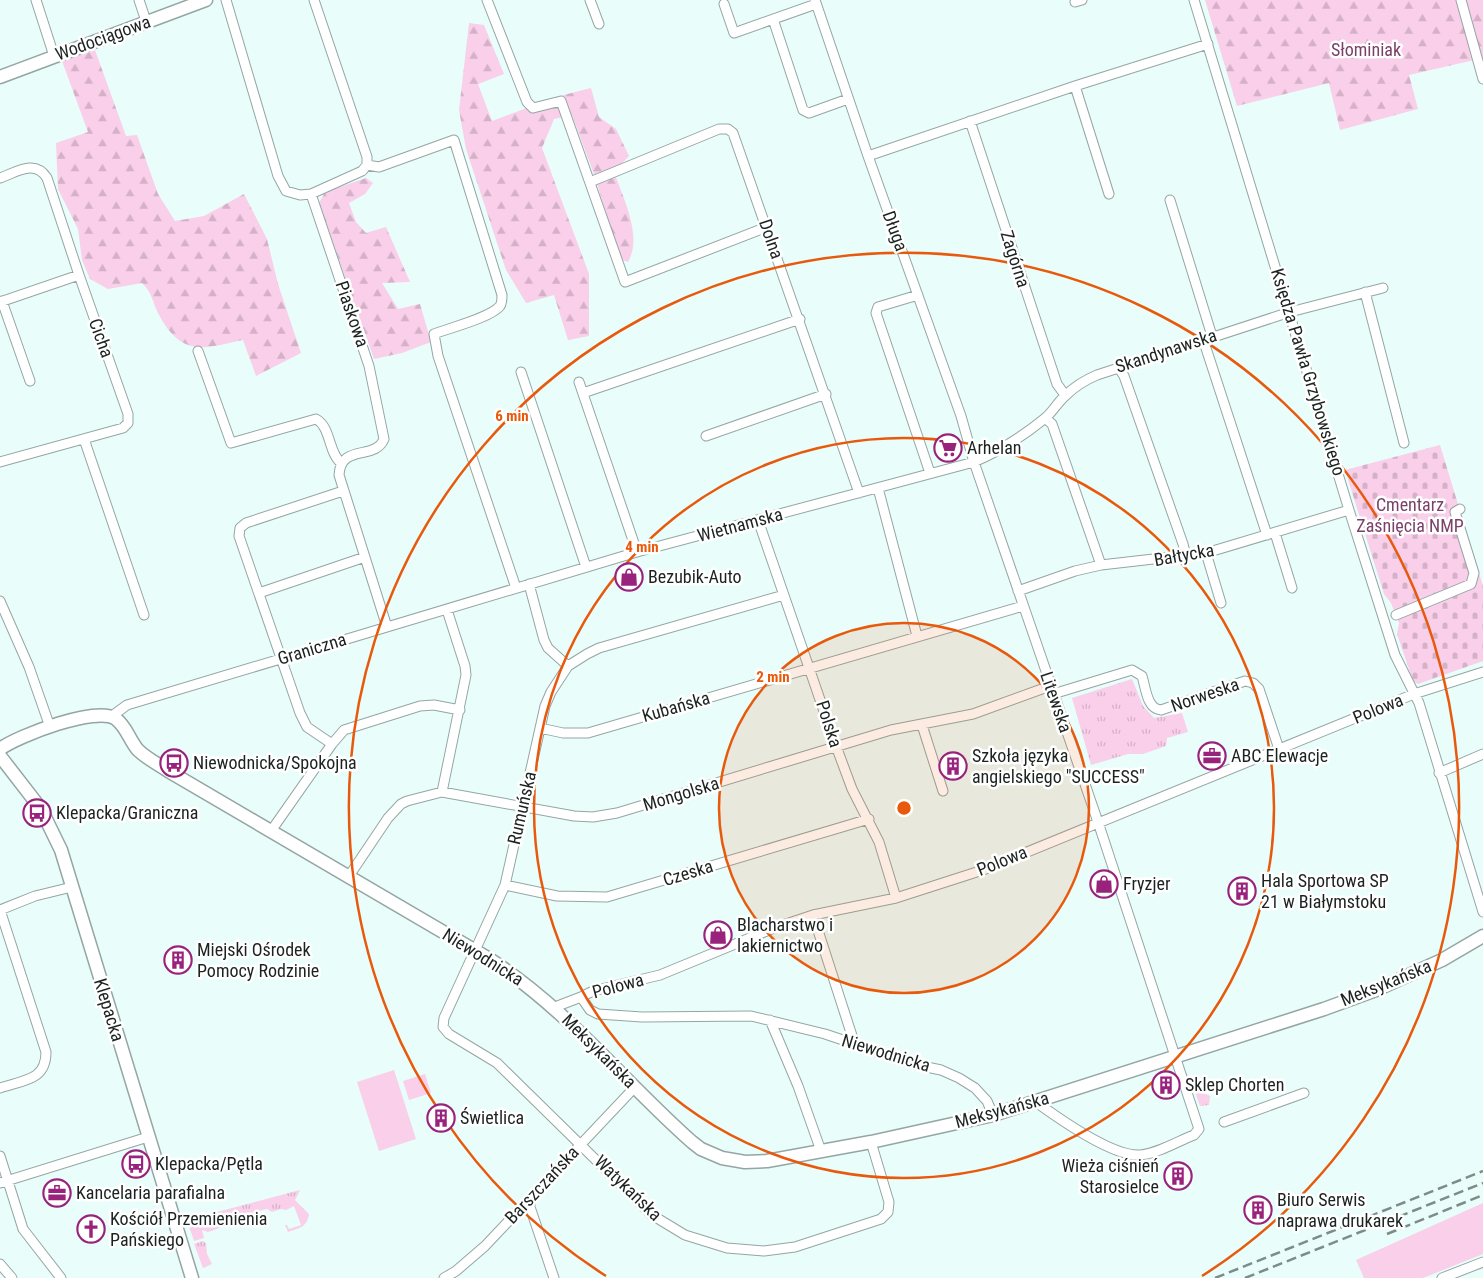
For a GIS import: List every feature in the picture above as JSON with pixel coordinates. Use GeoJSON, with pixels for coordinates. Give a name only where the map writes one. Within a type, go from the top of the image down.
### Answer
{"type":"FeatureCollection","features":[{"type":"Feature","properties":{"kind":"street"},"geometry":{"type":"LineString","coordinates":[[36,0],[54,56]]}},
{"type":"Feature","properties":{"kind":"street"},"geometry":{"type":"LineString","coordinates":[[139,0],[146,21]]}},
{"type":"Feature","properties":{"kind":"street","name":"Wodociągowa"},"geometry":{"type":"LineString","coordinates":[[0,77],[206,0]]}},
{"type":"Feature","properties":{"kind":"street"},"geometry":{"type":"LineString","coordinates":[[226,0],[278,176],[286,191],[300,195],[311,194],[362,171],[367,165],[367,157],[314,0]]}},
{"type":"Feature","properties":{"kind":"street"},"geometry":{"type":"LineString","coordinates":[[487,0],[527,102],[533,108],[561,101],[625,282],[767,227]]}},
{"type":"Feature","properties":{"kind":"street"},"geometry":{"type":"LineString","coordinates":[[590,0],[599,24]]}},
{"type":"Feature","properties":{"kind":"street","name":"Księdza Pawła Grzybowskiego"},"geometry":{"type":"LineString","coordinates":[[1194,0],[1349,510],[1395,654],[1419,703],[1483,912]]}},
{"type":"Feature","properties":{"kind":"street"},"geometry":{"type":"LineString","coordinates":[[1462,0],[1483,79]]}},
{"type":"Feature","properties":{"kind":"street"},"geometry":{"type":"LineString","coordinates":[[724,4],[734,34],[816,2]]}},
{"type":"Feature","properties":{"kind":"street","name":"Długa"},"geometry":{"type":"LineString","coordinates":[[816,2],[848,99],[961,416],[974,462]]}},
{"type":"Feature","properties":{"kind":"street"},"geometry":{"type":"LineString","coordinates":[[773,19],[803,110],[809,114],[848,99]]}},
{"type":"Feature","properties":{"kind":"street"},"geometry":{"type":"LineString","coordinates":[[868,156],[1075,86],[1208,44]]}},
{"type":"Feature","properties":{"kind":"street"},"geometry":{"type":"LineString","coordinates":[[1075,86],[1109,194]]}},
{"type":"Feature","properties":{"kind":"street","name":"Zagórna"},"geometry":{"type":"LineString","coordinates":[[970,121],[1056,384],[1065,395]]}},
{"type":"Feature","properties":{"kind":"street","name":"Dolna"},"geometry":{"type":"LineString","coordinates":[[590,182],[719,129],[728,129],[733,133],[800,319],[859,493]]}},
{"type":"Feature","properties":{"kind":"street"},"geometry":{"type":"LineString","coordinates":[[367,165],[379,167],[454,140],[502,295],[502,303],[490,313],[434,334],[438,356],[516,588]]}},
{"type":"Feature","properties":{"kind":"street","name":"Cicha"},"geometry":{"type":"LineString","coordinates":[[0,178],[32,166],[42,169],[47,178],[128,414],[128,423],[123,428],[0,462]]}},
{"type":"Feature","properties":{"kind":"street","name":"Piaskowa"},"geometry":{"type":"LineString","coordinates":[[311,194],[370,366],[384,431],[382,444],[350,456],[341,463]]}},
{"type":"Feature","properties":{"kind":"street"},"geometry":{"type":"LineString","coordinates":[[1170,200],[1208,337],[1271,534],[1292,588]]}},
{"type":"Feature","properties":{"kind":"street"},"geometry":{"type":"LineString","coordinates":[[30,381],[1,301],[79,275]]}},
{"type":"Feature","properties":{"kind":"street","name":"Skandynawska"},"geometry":{"type":"LineString","coordinates":[[974,462],[995,453],[1046,418],[1065,395],[1082,382],[1118,367],[1208,337],[1290,312],[1383,288]]}},
{"type":"Feature","properties":{"kind":"street"},"geometry":{"type":"LineString","coordinates":[[1365,292],[1404,443]]}},
{"type":"Feature","properties":{"kind":"street"},"geometry":{"type":"LineString","coordinates":[[918,295],[878,307],[876,313],[930,473]]}},
{"type":"Feature","properties":{"kind":"street"},"geometry":{"type":"LineString","coordinates":[[583,393],[800,319]]}},
{"type":"Feature","properties":{"kind":"street"},"geometry":{"type":"LineString","coordinates":[[198,351],[230,443],[316,419],[323,425],[334,456],[341,463],[339,475],[343,491],[387,627]]}},
{"type":"Feature","properties":{"kind":"street"},"geometry":{"type":"LineString","coordinates":[[1118,367],[1124,376],[1186,556]]}},
{"type":"Feature","properties":{"kind":"street"},"geometry":{"type":"LineString","coordinates":[[520,372],[586,567]]}},
{"type":"Feature","properties":{"kind":"street"},"geometry":{"type":"LineString","coordinates":[[579,382],[637,552]]}},
{"type":"Feature","properties":{"kind":"street"},"geometry":{"type":"LineString","coordinates":[[706,436],[826,394]]}},
{"type":"Feature","properties":{"kind":"street"},"geometry":{"type":"LineString","coordinates":[[1046,418],[1052,424],[1101,566]]}},
{"type":"Feature","properties":{"kind":"street"},"geometry":{"type":"LineString","coordinates":[[84,439],[144,615]]}},
{"type":"Feature","properties":{"kind":"street","name":"Wietnamska"},"geometry":{"type":"LineString","coordinates":[[516,588],[637,552],[974,462]]}},
{"type":"Feature","properties":{"kind":"street","name":"Litewska"},"geometry":{"type":"LineString","coordinates":[[974,462],[1098,822],[1199,1125],[1197,1133],[1147,1154],[1133,1155],[1103,1144],[1036,1102]]}},
{"type":"Feature","properties":{"kind":"street"},"geometry":{"type":"LineString","coordinates":[[878,488],[917,636]]}},
{"type":"Feature","properties":{"kind":"street"},"geometry":{"type":"LineString","coordinates":[[332,744],[307,727],[295,702],[239,536],[240,528],[246,523],[343,491]]}},
{"type":"Feature","properties":{"kind":"street"},"geometry":{"type":"LineString","coordinates":[[1396,616],[1471,584],[1474,573],[1455,512],[1460,509]]}},
{"type":"Feature","properties":{"kind":"street","name":"Bałtycka"},"geometry":{"type":"LineString","coordinates":[[1018,591],[1075,571],[1206,553],[1349,510]]}},
{"type":"Feature","properties":{"kind":"street","name":"Polska"},"geometry":{"type":"LineString","coordinates":[[758,520],[836,746],[852,789],[869,819],[879,842],[896,898]]}},
{"type":"Feature","properties":{"kind":"street"},"geometry":{"type":"LineString","coordinates":[[1206,553],[1221,603]]}},
{"type":"Feature","properties":{"kind":"street"},"geometry":{"type":"LineString","coordinates":[[259,593],[365,557]]}},
{"type":"Feature","properties":{"kind":"street"},"geometry":{"type":"LineString","coordinates":[[529,584],[544,640],[548,648],[568,666]]}},
{"type":"Feature","properties":{"kind":"street","name":"Graniczna"},"geometry":{"type":"LineString","coordinates":[[112,716],[127,705],[516,588]]}},
{"type":"Feature","properties":{"kind":"street","name":"Rumuńska"},"geometry":{"type":"LineString","coordinates":[[475,951],[505,885],[540,728],[551,692],[568,666],[599,648],[784,595]]}},
{"type":"Feature","properties":{"kind":"street"},"geometry":{"type":"LineString","coordinates":[[0,601],[29,667],[50,727]]}},
{"type":"Feature","properties":{"kind":"street","name":"Kubańska"},"geometry":{"type":"LineString","coordinates":[[540,728],[569,733],[588,733],[1023,606]]}},
{"type":"Feature","properties":{"kind":"street"},"geometry":{"type":"LineString","coordinates":[[349,876],[394,810],[407,801],[442,792],[466,685],[465,666],[447,610]]}},
{"type":"Feature","properties":{"kind":"street","name":"Norweska"},"geometry":{"type":"LineString","coordinates":[[1052,690],[1132,670],[1142,676],[1151,706],[1161,710],[1245,681],[1253,682],[1259,689],[1279,749]]}},
{"type":"Feature","properties":{"kind":"street","name":"Polowa"},"geometry":{"type":"LineString","coordinates":[[581,997],[593,991],[660,975],[774,928],[813,915],[896,898],[984,870],[1414,694],[1483,672]]}},
{"type":"Feature","properties":{"kind":"street","name":"Mongolska"},"geometry":{"type":"LineString","coordinates":[[442,792],[574,816],[593,817],[617,813],[891,730],[973,714],[1052,690]]}},
{"type":"Feature","properties":{"kind":"street"},"geometry":{"type":"LineString","coordinates":[[272,831],[332,744],[344,730],[420,706],[434,705],[460,710]]}},
{"type":"Feature","properties":{"kind":"street"},"geometry":{"type":"LineString","coordinates":[[0,749],[22,736],[50,727],[97,714],[112,716]]}},
{"type":"Feature","properties":{"kind":"street","name":"Niewodnicka"},"geometry":{"type":"LineString","coordinates":[[112,716],[120,722],[143,754],[475,951],[527,984],[555,1007]]}},
{"type":"Feature","properties":{"kind":"street"},"geometry":{"type":"LineString","coordinates":[[922,725],[943,791]]}},
{"type":"Feature","properties":{"kind":"street"},"geometry":{"type":"LineString","coordinates":[[1439,773],[1483,754]]}},
{"type":"Feature","properties":{"kind":"street","name":"Klepacka"},"geometry":{"type":"LineString","coordinates":[[0,756],[49,822],[61,850],[192,1278]]}},
{"type":"Feature","properties":{"kind":"street","name":"Czeska"},"geometry":{"type":"LineString","coordinates":[[505,885],[557,896],[607,897],[869,819]]}},
{"type":"Feature","properties":{"kind":"street"},"geometry":{"type":"LineString","coordinates":[[0,1088],[36,1076],[43,1071],[46,1064],[46,1052],[0,910],[35,896],[72,887]]}},
{"type":"Feature","properties":{"kind":"street"},"geometry":{"type":"LineString","coordinates":[[813,915],[855,1045]]}},
{"type":"Feature","properties":{"kind":"street","name":"Meksykańska"},"geometry":{"type":"LineString","coordinates":[[555,1007],[692,1142],[717,1156],[734,1161],[756,1161],[872,1142],[993,1115],[1036,1102],[1376,990],[1442,960],[1483,936]]}},
{"type":"Feature","properties":{"kind":"street","name":"Watykańska"},"geometry":{"type":"LineString","coordinates":[[475,951],[444,1018],[443,1027],[449,1034],[497,1063],[581,1143],[652,1215],[685,1235],[727,1248],[764,1251],[795,1247],[881,1219],[888,1212],[889,1202],[872,1142]]}},
{"type":"Feature","properties":{"kind":"street"},"geometry":{"type":"LineString","coordinates":[[555,1007],[581,997]]}},
{"type":"Feature","properties":{"kind":"street","name":"Niewodnicka"},"geometry":{"type":"LineString","coordinates":[[581,997],[590,1010],[598,1014],[642,1017],[751,1016],[770,1020],[917,1065],[941,1070],[959,1078],[974,1088],[987,1102],[993,1115]]}},
{"type":"Feature","properties":{"kind":"street"},"geometry":{"type":"LineString","coordinates":[[770,1020],[798,1086],[821,1151]]}},
{"type":"Feature","properties":{"kind":"street","name":"Barszczańska"},"geometry":{"type":"LineString","coordinates":[[444,1278],[456,1271],[485,1246],[635,1086]]}},
{"type":"Feature","properties":{"kind":"street"},"geometry":{"type":"LineString","coordinates":[[1224,1122],[1304,1093]]}},
{"type":"Feature","properties":{"kind":"street"},"geometry":{"type":"LineString","coordinates":[[4,1182],[148,1137]]}},
{"type":"Feature","properties":{"kind":"street"},"geometry":{"type":"LineString","coordinates":[[0,1156],[4,1182],[26,1235],[61,1278]]}},
{"type":"Feature","properties":{"kind":"street"},"geometry":{"type":"LineString","coordinates":[[530,1198],[530,1207],[554,1278]]}},
{"type":"Feature","properties":{"kind":"street"},"geometry":{"type":"LineString","coordinates":[[1442,1278],[1483,1262]]}},
{"type":"Feature","properties":{"kind":"street"},"geometry":{"type":"LineString","coordinates":[[0,1264],[12,1278]]}},
{"type":"Feature","properties":{"kind":"green space","name":"Słominiak"},"geometry":{"type":"Polygon","coordinates":[[[1205,0],[1483,0],[1483,58],[1409,75],[1418,109],[1340,130],[1329,83],[1237,106],[1205,0]]]}},
{"type":"Feature","properties":{"kind":"green space"},"geometry":{"type":"Polygon","coordinates":[[[469,23],[484,25],[504,74],[478,84],[492,121],[556,97],[591,88],[599,117],[616,129],[629,156],[614,172],[633,229],[632,252],[628,262],[620,259],[595,177],[572,115],[554,119],[542,148],[589,274],[589,336],[568,340],[554,295],[526,303],[506,270],[466,149],[459,110],[469,23]]]}},
{"type":"Feature","properties":{"kind":"green space"},"geometry":{"type":"Polygon","coordinates":[[[95,50],[126,136],[137,135],[158,194],[175,221],[204,216],[244,194],[267,239],[278,284],[301,353],[256,376],[243,340],[204,347],[184,343],[175,337],[167,327],[158,313],[150,293],[142,283],[108,289],[90,279],[82,260],[78,229],[58,189],[56,143],[88,132],[62,61],[95,50]]]}},
{"type":"Feature","properties":{"kind":"green space"},"geometry":{"type":"Polygon","coordinates":[[[366,178],[373,183],[365,194],[349,203],[356,222],[366,233],[386,227],[410,282],[382,283],[398,309],[420,304],[431,342],[402,353],[374,359],[319,203],[325,192],[366,178]]]}},
{"type":"Feature","properties":{"kind":"green space","name":"Cmentarz Zaśnięcia NMP"},"geometry":{"type":"Polygon","coordinates":[[[1440,445],[1483,586],[1483,661],[1418,684],[1413,681],[1397,634],[1399,623],[1391,603],[1384,594],[1345,470],[1440,445]]]}},
{"type":"Feature","properties":{"kind":"green space"},"geometry":{"type":"Polygon","coordinates":[[[1132,679],[1143,706],[1154,718],[1182,713],[1188,732],[1167,738],[1166,746],[1143,754],[1128,754],[1091,765],[1072,698],[1132,679]]]}},
{"type":"Feature","properties":{"kind":"green space"},"geometry":{"type":"Polygon","coordinates":[[[394,1070],[416,1139],[379,1151],[357,1082],[394,1070]]]}},
{"type":"Feature","properties":{"kind":"green space"},"geometry":{"type":"Polygon","coordinates":[[[425,1074],[431,1093],[409,1100],[403,1081],[425,1074]]]}},
{"type":"Feature","properties":{"kind":"green space"},"geometry":{"type":"Polygon","coordinates":[[[1194,1089],[1210,1096],[1209,1105],[1200,1106],[1194,1089]]]}},
{"type":"Feature","properties":{"kind":"green space"},"geometry":{"type":"Polygon","coordinates":[[[300,1190],[295,1200],[309,1214],[307,1222],[299,1228],[288,1232],[285,1225],[289,1229],[301,1225],[294,1206],[286,1210],[281,1209],[272,1212],[267,1209],[258,1211],[256,1217],[247,1219],[242,1216],[233,1219],[230,1224],[208,1232],[202,1230],[204,1238],[194,1241],[187,1220],[300,1190]]]}},
{"type":"Feature","properties":{"kind":"green space"},"geometry":{"type":"Polygon","coordinates":[[[1483,1203],[1483,1254],[1423,1278],[1364,1278],[1356,1260],[1483,1203]]]}},
{"type":"Feature","properties":{"kind":"green space"},"geometry":{"type":"Polygon","coordinates":[[[203,1241],[206,1243],[207,1254],[212,1264],[203,1268],[194,1244],[203,1241]]]}},
{"type":"Feature","properties":{"kind":"railway"},"geometry":{"type":"LineString","coordinates":[[1215,1278],[1483,1171]]}},
{"type":"Feature","properties":{"kind":"railway"},"geometry":{"type":"LineString","coordinates":[[1245,1278],[1483,1183]]}},
{"type":"Feature","properties":{"kind":"railway"},"geometry":{"type":"LineString","coordinates":[[1387,1234],[1483,1195]]}},
{"type":"Feature","properties":{"kind":"place","name":"Arhelan"},"geometry":{"type":"Point","coordinates":[948,448]}},
{"type":"Feature","properties":{"kind":"place","name":"Bezubik-Auto"},"geometry":{"type":"Point","coordinates":[629,577]}},
{"type":"Feature","properties":{"kind":"place","name":"ABC Elewacje"},"geometry":{"type":"Point","coordinates":[1212,756]}},
{"type":"Feature","properties":{"kind":"place","name":"Niewodnicka/Spokojna"},"geometry":{"type":"Point","coordinates":[174,763]}},
{"type":"Feature","properties":{"kind":"place","name":"Szkoła języka angielskiego \"SUCCESS\""},"geometry":{"type":"Point","coordinates":[953,766]}},
{"type":"Feature","properties":{"kind":"place","name":"Klepacka/Graniczna"},"geometry":{"type":"Point","coordinates":[37,813]}},
{"type":"Feature","properties":{"kind":"place","name":"Fryzjer"},"geometry":{"type":"Point","coordinates":[1104,884]}},
{"type":"Feature","properties":{"kind":"place","name":"Hala Sportowa SP 21 w Białymstoku"},"geometry":{"type":"Point","coordinates":[1242,891]}},
{"type":"Feature","properties":{"kind":"place","name":"Blacharstwo i lakiernictwo"},"geometry":{"type":"Point","coordinates":[718,935]}},
{"type":"Feature","properties":{"kind":"place","name":"Miejski Ośrodek Pomocy Rodzinie"},"geometry":{"type":"Point","coordinates":[178,960]}},
{"type":"Feature","properties":{"kind":"place","name":"Sklep Chorten"},"geometry":{"type":"Point","coordinates":[1166,1085]}},
{"type":"Feature","properties":{"kind":"place","name":"Świetlica"},"geometry":{"type":"Point","coordinates":[441,1118]}},
{"type":"Feature","properties":{"kind":"place","name":"Klepacka/Pętla"},"geometry":{"type":"Point","coordinates":[136,1164]}},
{"type":"Feature","properties":{"kind":"place","name":"Wieża ciśnień Starosielce"},"geometry":{"type":"Point","coordinates":[1178,1176]}},
{"type":"Feature","properties":{"kind":"place","name":"Kancelaria parafialna"},"geometry":{"type":"Point","coordinates":[57,1193]}},
{"type":"Feature","properties":{"kind":"place","name":"Biuro Serwis naprawa drukarek"},"geometry":{"type":"Point","coordinates":[1258,1210]}},
{"type":"Feature","properties":{"kind":"place","name":"Kościół Przemienienia Pańskiego"},"geometry":{"type":"Point","coordinates":[91,1229]}}]}
